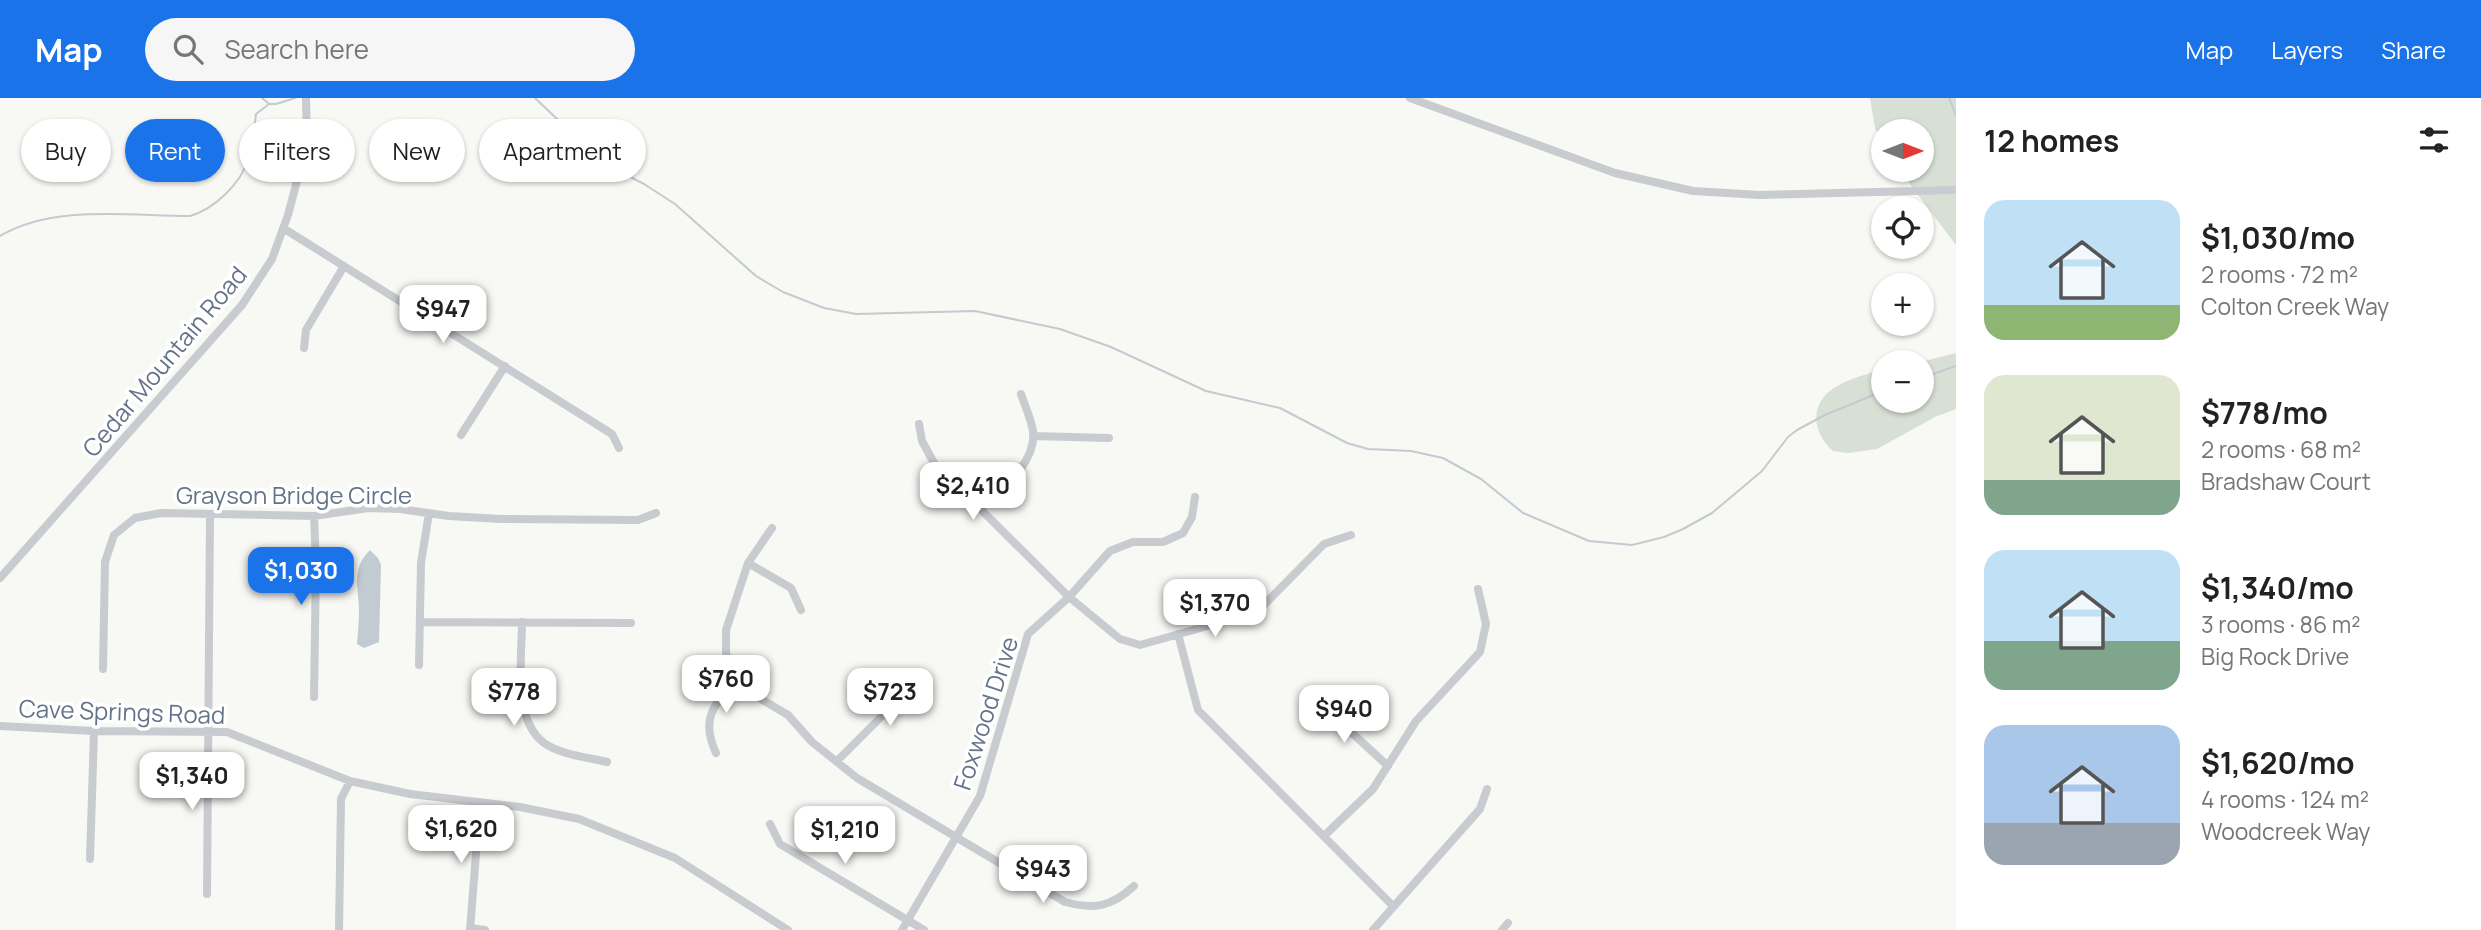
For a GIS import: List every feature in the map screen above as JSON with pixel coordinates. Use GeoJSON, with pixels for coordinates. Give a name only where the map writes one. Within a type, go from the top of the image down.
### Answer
{"type":"FeatureCollection","features":[{"type":"Feature","properties":{"kind":"street","name":"Cedar Mountain Road"},"geometry":{"type":"LineString","coordinates":[[0,578],[242,305],[272,260],[284,228],[307,143],[306,98]]}},
{"type":"Feature","properties":{"kind":"street"},"geometry":{"type":"LineString","coordinates":[[1410,98],[1595,166],[1693,191],[1760,195],[1956,190]]}},
{"type":"Feature","properties":{"kind":"street"},"geometry":{"type":"LineString","coordinates":[[284,228],[612,434],[619,448]]}},
{"type":"Feature","properties":{"kind":"street"},"geometry":{"type":"LineString","coordinates":[[304,348],[306,330],[344,266]]}},
{"type":"Feature","properties":{"kind":"street"},"geometry":{"type":"LineString","coordinates":[[461,435],[505,366]]}},
{"type":"Feature","properties":{"kind":"street"},"geometry":{"type":"LineString","coordinates":[[980,509],[1017,474],[1032,448],[1033,436],[1021,394]]}},
{"type":"Feature","properties":{"kind":"street"},"geometry":{"type":"LineString","coordinates":[[919,424],[922,441],[934,463],[1069,597],[1120,639],[1140,645],[1257,612],[1324,544],[1352,535]]}},
{"type":"Feature","properties":{"kind":"street"},"geometry":{"type":"LineString","coordinates":[[1033,436],[1109,438]]}},
{"type":"Feature","properties":{"kind":"street","name":"Foxwood Drive"},"geometry":{"type":"LineString","coordinates":[[902,930],[980,796],[1028,634],[1069,597],[1110,551],[1133,542],[1163,542],[1183,533],[1192,517],[1195,497]]}},
{"type":"Feature","properties":{"kind":"street","name":"Grayson Bridge Circle"},"geometry":{"type":"LineString","coordinates":[[103,669],[105,562],[114,535],[135,518],[162,513],[314,516],[368,508],[501,519],[638,520],[656,513]]}},
{"type":"Feature","properties":{"kind":"street"},"geometry":{"type":"LineString","coordinates":[[419,665],[421,563],[429,513]]}},
{"type":"Feature","properties":{"kind":"street"},"geometry":{"type":"LineString","coordinates":[[206,894],[210,516]]}},
{"type":"Feature","properties":{"kind":"street"},"geometry":{"type":"LineString","coordinates":[[314,516],[314,697]]}},
{"type":"Feature","properties":{"kind":"street"},"geometry":{"type":"LineString","coordinates":[[772,528],[748,563],[726,630],[726,653],[737,679],[749,692],[788,715],[812,742],[857,778],[1065,902],[1083,907],[1097,907],[1121,898],[1134,887]]}},
{"type":"Feature","properties":{"kind":"street"},"geometry":{"type":"LineString","coordinates":[[748,563],[791,588],[801,610]]}},
{"type":"Feature","properties":{"kind":"street"},"geometry":{"type":"LineString","coordinates":[[1324,836],[1373,789],[1416,721],[1480,652],[1486,624],[1478,589]]}},
{"type":"Feature","properties":{"kind":"street"},"geometry":{"type":"LineString","coordinates":[[420,622],[631,623]]}},
{"type":"Feature","properties":{"kind":"street"},"geometry":{"type":"LineString","coordinates":[[522,622],[522,700],[528,725],[544,743],[562,752],[607,762]]}},
{"type":"Feature","properties":{"kind":"street"},"geometry":{"type":"LineString","coordinates":[[1178,634],[1198,710],[1393,906]]}},
{"type":"Feature","properties":{"kind":"street"},"geometry":{"type":"LineString","coordinates":[[837,761],[904,694],[913,673]]}},
{"type":"Feature","properties":{"kind":"street"},"geometry":{"type":"LineString","coordinates":[[716,753],[708,734],[714,705],[737,679]]}},
{"type":"Feature","properties":{"kind":"street"},"geometry":{"type":"LineString","coordinates":[[1331,701],[1340,722],[1388,766]]}},
{"type":"Feature","properties":{"kind":"street","name":"Cave Springs Road"},"geometry":{"type":"LineString","coordinates":[[0,726],[94,731],[227,732],[248,738],[350,782],[410,794],[520,807],[579,819],[675,858],[788,930]]}},
{"type":"Feature","properties":{"kind":"street"},"geometry":{"type":"LineString","coordinates":[[90,859],[94,731]]}},
{"type":"Feature","properties":{"kind":"street"},"geometry":{"type":"LineString","coordinates":[[339,930],[341,799],[350,782]]}},
{"type":"Feature","properties":{"kind":"street"},"geometry":{"type":"LineString","coordinates":[[1373,930],[1480,809],[1487,789]]}},
{"type":"Feature","properties":{"kind":"street"},"geometry":{"type":"LineString","coordinates":[[480,803],[470,929],[485,930]]}},
{"type":"Feature","properties":{"kind":"street"},"geometry":{"type":"LineString","coordinates":[[770,824],[780,844],[924,930]]}},
{"type":"Feature","properties":{"kind":"shaded area"},"geometry":{"type":"Polygon","coordinates":[[[1870,98],[1956,98],[1956,245],[1934,216],[1934,196],[1919,196],[1908,182],[1934,182],[1934,119],[1874,119],[1870,98]]]}},
{"type":"Feature","properties":{"kind":"shaded area"},"geometry":{"type":"Polygon","coordinates":[[[1956,353],[1956,409],[1935,417],[1877,449],[1848,453],[1833,451],[1825,442],[1816,415],[1823,398],[1841,384],[1871,373],[1871,413],[1934,413],[1934,359],[1956,353]]]}},
{"type":"Feature","properties":{"kind":"shaded area"},"geometry":{"type":"Polygon","coordinates":[[[370,550],[381,565],[379,642],[364,648],[357,644],[357,578],[360,564],[370,550]]]}},
{"type":"Feature","properties":{"kind":"waterway"},"geometry":{"type":"LineString","coordinates":[[262,98],[268,103]]}},
{"type":"Feature","properties":{"kind":"waterway"},"geometry":{"type":"LineString","coordinates":[[0,236],[44,219],[68,216],[190,216],[199,213],[225,194],[239,177],[250,154],[256,114],[269,104],[295,98]]}},
{"type":"Feature","properties":{"kind":"waterway"},"geometry":{"type":"LineString","coordinates":[[535,98],[594,154],[611,167],[675,204],[756,276],[783,292],[824,308],[856,314],[975,311],[1060,329],[1111,347],[1206,391],[1280,408],[1347,443],[1368,449],[1411,451],[1443,458],[1481,479],[1523,513],[1589,541],[1632,545],[1683,529],[1712,513],[1762,471],[1788,437],[1797,430],[1871,396]]}},
{"type":"Feature","properties":{"kind":"waterway"},"geometry":{"type":"LineString","coordinates":[[1949,98],[1956,115]]}},
{"type":"Feature","properties":{"kind":"waterway"},"geometry":{"type":"LineString","coordinates":[[1934,374],[1956,366]]}}]}
